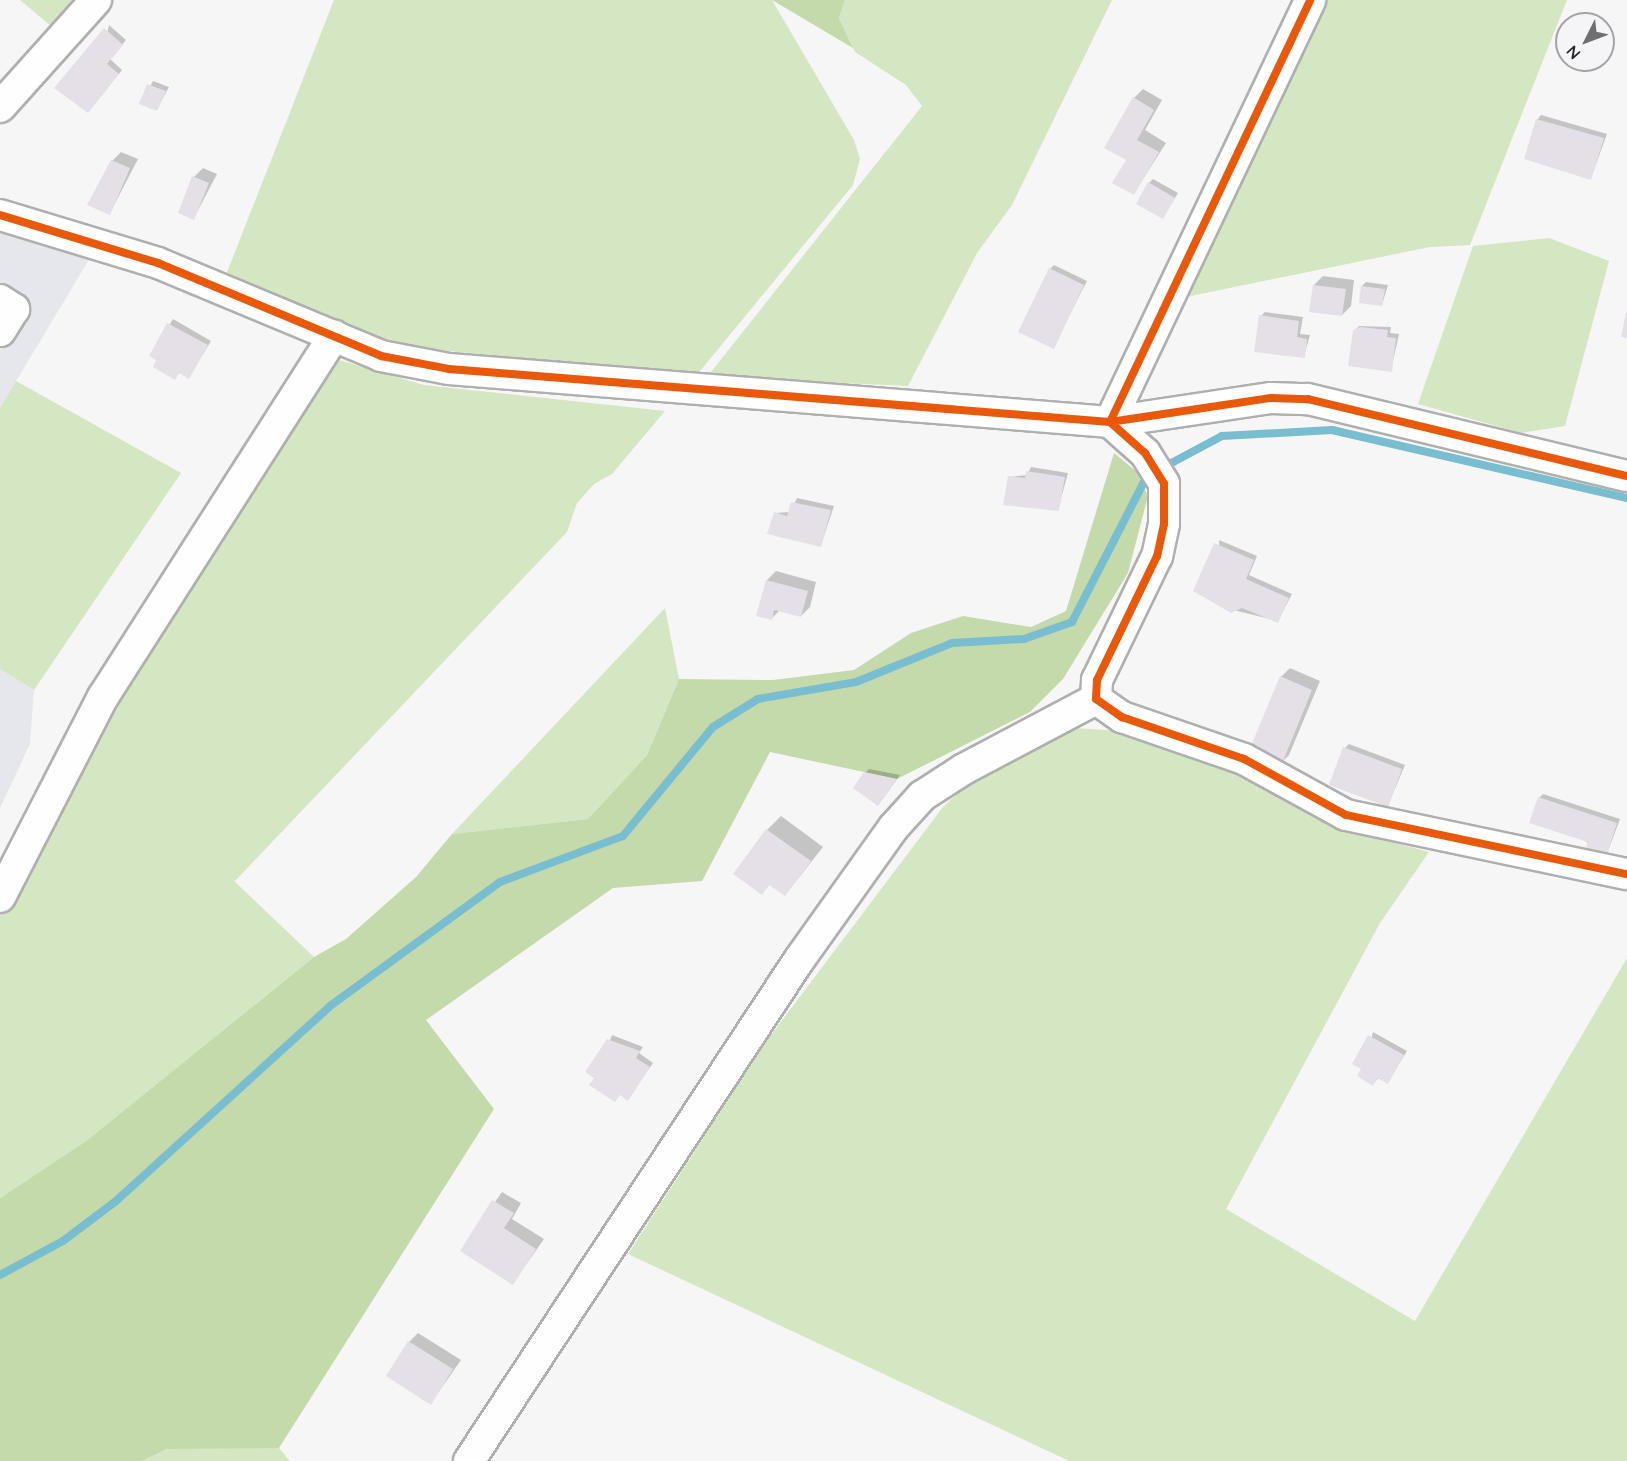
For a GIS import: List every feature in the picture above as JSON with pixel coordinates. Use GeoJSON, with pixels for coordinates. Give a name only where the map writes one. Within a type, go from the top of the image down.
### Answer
{"type":"FeatureCollection","features":[{"type":"Feature","properties":{"kind":"street"},"geometry":{"type":"LineString","coordinates":[[0,107],[96,0]]}},
{"type":"Feature","properties":{"kind":"street"},"geometry":{"type":"LineString","coordinates":[[1110,422],[1310,0]]}},
{"type":"Feature","properties":{"kind":"street"},"geometry":{"type":"LineString","coordinates":[[0,215],[158,263],[381,356],[449,369],[1110,422],[1271,398],[1308,399],[1627,476]]}},
{"type":"Feature","properties":{"kind":"street"},"geometry":{"type":"LineString","coordinates":[[0,300],[14,309],[0,331]]}},
{"type":"Feature","properties":{"kind":"street"},"geometry":{"type":"LineString","coordinates":[[0,897],[103,697],[333,336]]}},
{"type":"Feature","properties":{"kind":"street"},"geometry":{"type":"LineString","coordinates":[[1096,699],[1097,680],[1156,556],[1164,524],[1164,484],[1145,453],[1110,422]]}},
{"type":"Feature","properties":{"kind":"street"},"geometry":{"type":"LineString","coordinates":[[1096,699],[1122,717],[1244,759],[1346,815],[1627,874]]}},
{"type":"Feature","properties":{"kind":"street"},"geometry":{"type":"LineString","coordinates":[[468,1461],[799,960],[894,827],[922,796],[964,769],[1096,699]]}},
{"type":"Feature","properties":{"kind":"shaded area"},"geometry":{"type":"Polygon","coordinates":[[[0,222],[93,253],[0,408],[0,222]]]}},
{"type":"Feature","properties":{"kind":"shaded area"},"geometry":{"type":"Polygon","coordinates":[[[0,669],[34,690],[30,744],[0,808],[0,669]]]}},
{"type":"Feature","properties":{"kind":"green space"},"geometry":{"type":"Polygon","coordinates":[[[20,0],[85,0],[58,32],[20,0]]]}},
{"type":"Feature","properties":{"kind":"green space"},"geometry":{"type":"Polygon","coordinates":[[[334,0],[772,0],[854,140],[860,159],[853,185],[696,376],[409,347],[361,333],[226,275],[334,0]]]}},
{"type":"Feature","properties":{"kind":"green space"},"geometry":{"type":"Polygon","coordinates":[[[772,0],[845,0],[839,18],[853,48],[772,0]]]}},
{"type":"Feature","properties":{"kind":"green space"},"geometry":{"type":"Polygon","coordinates":[[[845,0],[1112,0],[1012,205],[977,253],[908,386],[707,377],[922,106],[906,85],[855,52],[839,18],[845,0]]]}},
{"type":"Feature","properties":{"kind":"green space"},"geometry":{"type":"Polygon","coordinates":[[[1323,0],[1567,0],[1562,12],[1555,12],[1555,30],[1470,245],[1430,247],[1181,298],[1323,0]]]}},
{"type":"Feature","properties":{"kind":"green space"},"geometry":{"type":"Polygon","coordinates":[[[1549,238],[1609,261],[1565,426],[1521,433],[1418,404],[1473,246],[1549,238]]]}},
{"type":"Feature","properties":{"kind":"green space"},"geometry":{"type":"Polygon","coordinates":[[[339,360],[424,385],[665,411],[612,474],[594,484],[577,503],[567,532],[235,881],[231,878],[314,957],[86,1141],[0,1198],[0,909],[67,766],[330,366],[339,360]]]}},
{"type":"Feature","properties":{"kind":"green space"},"geometry":{"type":"Polygon","coordinates":[[[16,381],[181,473],[34,690],[0,669],[0,408],[16,381]]]}},
{"type":"Feature","properties":{"kind":"green space"},"geometry":{"type":"Polygon","coordinates":[[[1114,453],[1137,472],[1148,496],[1128,573],[1063,679],[1030,712],[897,779],[770,752],[702,881],[613,888],[426,1020],[494,1109],[279,1448],[167,1449],[142,1461],[0,1461],[0,1198],[86,1141],[314,957],[346,939],[416,877],[452,834],[588,819],[647,755],[679,679],[773,680],[854,670],[911,633],[963,616],[1031,627],[1066,611],[1114,453]]]}},
{"type":"Feature","properties":{"kind":"green space"},"geometry":{"type":"Polygon","coordinates":[[[665,608],[679,679],[647,755],[588,819],[452,834],[665,608]]]}},
{"type":"Feature","properties":{"kind":"green space"},"geometry":{"type":"Polygon","coordinates":[[[1075,728],[1122,731],[1202,757],[1341,828],[1429,852],[1380,923],[1226,1209],[1415,1321],[1627,958],[1627,1461],[1069,1461],[628,1254],[765,1043],[943,807],[970,782],[1075,728]]]}},
{"type":"Feature","properties":{"kind":"green space"},"geometry":{"type":"Polygon","coordinates":[[[231,1445],[279,1448],[290,1461],[142,1461],[167,1449],[231,1445]]]}},
{"type":"Feature","properties":{"kind":"building"},"geometry":{"type":"Polygon","coordinates":[[[104,28],[123,45],[107,64],[119,74],[88,113],[54,88],[104,28]]]}},
{"type":"Feature","properties":{"kind":"building"},"geometry":{"type":"Polygon","coordinates":[[[147,84],[166,91],[157,111],[139,104],[147,84]]]}},
{"type":"Feature","properties":{"kind":"building"},"geometry":{"type":"Polygon","coordinates":[[[1133,97],[1154,110],[1137,140],[1159,152],[1134,195],[1112,183],[1126,160],[1104,148],[1133,97]]]}},
{"type":"Feature","properties":{"kind":"building"},"geometry":{"type":"Polygon","coordinates":[[[1536,119],[1604,138],[1591,180],[1524,159],[1536,119]]]}},
{"type":"Feature","properties":{"kind":"building"},"geometry":{"type":"Polygon","coordinates":[[[111,160],[130,168],[110,215],[87,205],[111,160]]]}},
{"type":"Feature","properties":{"kind":"building"},"geometry":{"type":"Polygon","coordinates":[[[192,176],[209,183],[194,220],[178,213],[192,176]]]}},
{"type":"Feature","properties":{"kind":"building"},"geometry":{"type":"Polygon","coordinates":[[[1148,182],[1175,198],[1163,219],[1136,204],[1148,182]]]}},
{"type":"Feature","properties":{"kind":"building"},"geometry":{"type":"Polygon","coordinates":[[[1049,268],[1084,285],[1054,349],[1018,332],[1049,268]]]}},
{"type":"Feature","properties":{"kind":"building"},"geometry":{"type":"Polygon","coordinates":[[[1313,285],[1346,289],[1342,316],[1309,312],[1313,285]]]}},
{"type":"Feature","properties":{"kind":"building"},"geometry":{"type":"Polygon","coordinates":[[[1361,286],[1385,289],[1382,306],[1359,303],[1361,286]]]}},
{"type":"Feature","properties":{"kind":"building"},"geometry":{"type":"Polygon","coordinates":[[[1627,313],[1627,338],[1621,337],[1627,313]]]}},
{"type":"Feature","properties":{"kind":"building"},"geometry":{"type":"Polygon","coordinates":[[[1259,315],[1299,321],[1297,337],[1307,339],[1305,358],[1254,352],[1259,315]]]}},
{"type":"Feature","properties":{"kind":"building"},"geometry":{"type":"Polygon","coordinates":[[[167,323],[208,345],[189,379],[179,373],[175,380],[153,367],[156,360],[149,356],[167,323]]]}},
{"type":"Feature","properties":{"kind":"building"},"geometry":{"type":"Polygon","coordinates":[[[1360,327],[1388,330],[1387,337],[1396,338],[1392,372],[1348,366],[1353,330],[1360,327]]]}},
{"type":"Feature","properties":{"kind":"building"},"geometry":{"type":"Polygon","coordinates":[[[1026,471],[1065,477],[1059,511],[1003,505],[1008,476],[1025,478],[1026,471]]]}},
{"type":"Feature","properties":{"kind":"building"},"geometry":{"type":"Polygon","coordinates":[[[791,502],[831,510],[821,547],[767,534],[774,512],[787,516],[791,502]]]}},
{"type":"Feature","properties":{"kind":"building"},"geometry":{"type":"Polygon","coordinates":[[[1214,543],[1254,560],[1246,579],[1289,598],[1278,623],[1242,608],[1231,613],[1193,591],[1214,543]]]}},
{"type":"Feature","properties":{"kind":"building"},"geometry":{"type":"Polygon","coordinates":[[[766,580],[808,591],[801,617],[774,610],[772,620],[756,616],[766,580]]]}},
{"type":"Feature","properties":{"kind":"building"},"geometry":{"type":"Polygon","coordinates":[[[1280,676],[1312,690],[1281,766],[1248,753],[1280,676]]]}},
{"type":"Feature","properties":{"kind":"building"},"geometry":{"type":"Polygon","coordinates":[[[1343,747],[1402,769],[1388,807],[1329,785],[1343,747]]]}},
{"type":"Feature","properties":{"kind":"building"},"geometry":{"type":"Polygon","coordinates":[[[864,772],[897,779],[878,806],[853,788],[864,772]]]}},
{"type":"Feature","properties":{"kind":"building"},"geometry":{"type":"Polygon","coordinates":[[[1538,797],[1617,823],[1605,861],[1584,854],[1588,842],[1529,823],[1538,797]]]}},
{"type":"Feature","properties":{"kind":"building"},"geometry":{"type":"Polygon","coordinates":[[[766,829],[811,861],[785,896],[769,885],[762,895],[733,874],[766,829]]]}},
{"type":"Feature","properties":{"kind":"building"},"geometry":{"type":"Polygon","coordinates":[[[1368,1035],[1404,1055],[1388,1084],[1377,1078],[1373,1086],[1357,1076],[1361,1069],[1352,1064],[1368,1035]]]}},
{"type":"Feature","properties":{"kind":"building"},"geometry":{"type":"Polygon","coordinates":[[[607,1039],[640,1051],[636,1058],[650,1067],[628,1101],[620,1095],[615,1102],[589,1085],[594,1078],[585,1072],[607,1039]]]}},
{"type":"Feature","properties":{"kind":"building"},"geometry":{"type":"Polygon","coordinates":[[[492,1200],[514,1213],[504,1228],[536,1249],[513,1285],[460,1251],[492,1200]]]}},
{"type":"Feature","properties":{"kind":"building"},"geometry":{"type":"Polygon","coordinates":[[[408,1341],[453,1369],[431,1405],[386,1376],[408,1341]]]}},
{"type":"Feature","properties":{"kind":"waterway"},"geometry":{"type":"LineString","coordinates":[[0,1275],[63,1241],[116,1201],[330,1006],[500,882],[623,836],[713,727],[758,699],[856,682],[952,643],[1024,639],[1072,622],[1147,476],[1222,436],[1332,430],[1627,498]]}},
{"type":"Feature","properties":{"kind":"cycle path"},"geometry":{"type":"LineString","coordinates":[[1110,422],[1310,0]]}},
{"type":"Feature","properties":{"kind":"cycle path"},"geometry":{"type":"LineString","coordinates":[[0,215],[158,263],[381,356],[449,369],[1110,422],[1271,398],[1308,399],[1627,476]]}},
{"type":"Feature","properties":{"kind":"cycle path"},"geometry":{"type":"LineString","coordinates":[[1110,422],[1145,453],[1164,484],[1164,524],[1157,556],[1097,680],[1096,699],[1122,717],[1244,759],[1346,815],[1627,874]]}}]}
